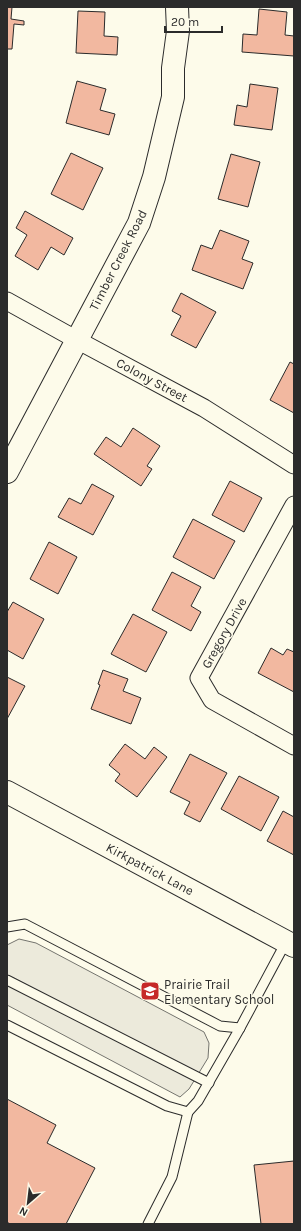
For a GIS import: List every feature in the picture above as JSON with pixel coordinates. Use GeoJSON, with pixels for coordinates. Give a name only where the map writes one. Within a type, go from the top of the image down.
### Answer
{"type":"FeatureCollection","features":[{"type":"Feature","properties":{"kind":"street","name":"Timber Creek Road"},"geometry":{"type":"LineString","coordinates":[[7,472],[139,223],[154,177],[173,97],[173,68],[178,31],[178,7]]}},
{"type":"Feature","properties":{"kind":"street","name":"Colony Street"},"geometry":{"type":"LineString","coordinates":[[7,301],[204,408],[294,465]]}},
{"type":"Feature","properties":{"kind":"street","name":"Gregory Drive"},"geometry":{"type":"LineString","coordinates":[[294,506],[200,678],[212,700],[294,746]]}},
{"type":"Feature","properties":{"kind":"street","name":"Kirkpatrick Lane"},"geometry":{"type":"LineString","coordinates":[[7,792],[290,944]]}},
{"type":"Feature","properties":{"kind":"lane"},"geometry":{"type":"LineString","coordinates":[[7,927],[25,924],[220,1026],[240,1028]]}},
{"type":"Feature","properties":{"kind":"lane"},"geometry":{"type":"LineString","coordinates":[[148,1224],[172,1177],[188,1112],[198,1102],[290,944]]}},
{"type":"Feature","properties":{"kind":"lane"},"geometry":{"type":"LineString","coordinates":[[7,980],[209,1083]]}},
{"type":"Feature","properties":{"kind":"lane"},"geometry":{"type":"LineString","coordinates":[[7,1025],[167,1106],[188,1112]]}},
{"type":"Feature","properties":{"kind":"shaded area"},"geometry":{"type":"Polygon","coordinates":[[[19,939],[36,943],[204,1032],[209,1043],[208,1058],[189,1089],[180,1097],[7,1005],[7,945],[19,939]]]}},
{"type":"Feature","properties":{"kind":"building"},"geometry":{"type":"Polygon","coordinates":[[[7,7],[12,7],[11,19],[24,21],[24,25],[14,24],[12,49],[7,49],[7,7]]]}},
{"type":"Feature","properties":{"kind":"building"},"geometry":{"type":"Polygon","coordinates":[[[259,9],[287,12],[285,35],[294,36],[294,56],[242,52],[243,34],[257,35],[259,9]]]}},
{"type":"Feature","properties":{"kind":"building"},"geometry":{"type":"Polygon","coordinates":[[[78,11],[105,12],[104,36],[118,37],[117,55],[76,53],[78,11]]]}},
{"type":"Feature","properties":{"kind":"building"},"geometry":{"type":"Polygon","coordinates":[[[77,81],[106,89],[100,110],[115,114],[109,135],[66,123],[77,81]]]}},
{"type":"Feature","properties":{"kind":"building"},"geometry":{"type":"Polygon","coordinates":[[[250,84],[278,88],[272,130],[234,125],[237,105],[247,107],[250,84]]]}},
{"type":"Feature","properties":{"kind":"building"},"geometry":{"type":"Polygon","coordinates":[[[71,153],[103,168],[83,210],[51,194],[71,153]]]}},
{"type":"Feature","properties":{"kind":"building"},"geometry":{"type":"Polygon","coordinates":[[[231,154],[260,162],[248,207],[218,199],[231,154]]]}},
{"type":"Feature","properties":{"kind":"building"},"geometry":{"type":"Polygon","coordinates":[[[25,211],[73,238],[64,255],[51,247],[38,270],[15,256],[27,235],[16,228],[25,211]]]}},
{"type":"Feature","properties":{"kind":"building"},"geometry":{"type":"Polygon","coordinates":[[[220,230],[249,241],[242,259],[253,263],[243,289],[192,270],[201,245],[212,249],[220,230]]]}},
{"type":"Feature","properties":{"kind":"building"},"geometry":{"type":"Polygon","coordinates":[[[181,293],[216,312],[196,348],[171,335],[181,316],[172,311],[181,293]]]}},
{"type":"Feature","properties":{"kind":"building"},"geometry":{"type":"Polygon","coordinates":[[[290,362],[294,364],[294,413],[270,400],[290,362]]]}},
{"type":"Feature","properties":{"kind":"building"},"geometry":{"type":"Polygon","coordinates":[[[133,428],[160,446],[147,466],[152,469],[141,486],[94,454],[106,437],[121,447],[133,428]]]}},
{"type":"Feature","properties":{"kind":"building"},"geometry":{"type":"Polygon","coordinates":[[[230,481],[262,498],[244,532],[212,515],[230,481]]]}},
{"type":"Feature","properties":{"kind":"building"},"geometry":{"type":"Polygon","coordinates":[[[92,484],[114,496],[93,535],[58,517],[69,498],[81,504],[92,484]]]}},
{"type":"Feature","properties":{"kind":"building"},"geometry":{"type":"Polygon","coordinates":[[[193,519],[235,541],[214,579],[173,557],[193,519]]]}},
{"type":"Feature","properties":{"kind":"building"},"geometry":{"type":"Polygon","coordinates":[[[49,542],[77,557],[58,594],[30,579],[49,542]]]}},
{"type":"Feature","properties":{"kind":"building"},"geometry":{"type":"Polygon","coordinates":[[[172,572],[201,587],[191,606],[201,612],[191,631],[152,610],[172,572]]]}},
{"type":"Feature","properties":{"kind":"building"},"geometry":{"type":"Polygon","coordinates":[[[13,602],[44,619],[23,659],[7,650],[7,612],[13,602]]]}},
{"type":"Feature","properties":{"kind":"building"},"geometry":{"type":"Polygon","coordinates":[[[133,614],[167,632],[146,672],[111,654],[133,614]]]}},
{"type":"Feature","properties":{"kind":"building"},"geometry":{"type":"Polygon","coordinates":[[[271,648],[283,655],[287,649],[294,652],[294,692],[258,673],[271,648]]]}},
{"type":"Feature","properties":{"kind":"building"},"geometry":{"type":"Polygon","coordinates":[[[103,670],[128,679],[123,691],[141,698],[131,724],[91,709],[100,685],[98,684],[103,670]]]}},
{"type":"Feature","properties":{"kind":"building"},"geometry":{"type":"Polygon","coordinates":[[[7,677],[25,686],[7,719],[7,677]]]}},
{"type":"Feature","properties":{"kind":"building"},"geometry":{"type":"Polygon","coordinates":[[[125,744],[145,759],[154,747],[167,757],[137,797],[115,781],[120,774],[109,765],[125,744]]]}},
{"type":"Feature","properties":{"kind":"building"},"geometry":{"type":"Polygon","coordinates":[[[190,754],[227,773],[200,822],[184,814],[190,802],[170,792],[190,754]]]}},
{"type":"Feature","properties":{"kind":"building"},"geometry":{"type":"Polygon","coordinates":[[[239,776],[279,797],[261,831],[221,809],[239,776]]]}},
{"type":"Feature","properties":{"kind":"building"},"geometry":{"type":"Polygon","coordinates":[[[283,811],[294,817],[294,855],[267,841],[283,811]]]}},
{"type":"Feature","properties":{"kind":"building"},"geometry":{"type":"Polygon","coordinates":[[[7,1099],[56,1125],[47,1143],[95,1168],[66,1224],[10,1224],[7,1222],[7,1099]]]}},
{"type":"Feature","properties":{"kind":"building"},"geometry":{"type":"Polygon","coordinates":[[[294,1161],[294,1224],[261,1224],[254,1165],[294,1161]]]}},
{"type":"Feature","properties":{"kind":"place","name":"Prairie Trail Elementary School"},"geometry":{"type":"Point","coordinates":[150,991]}}]}
